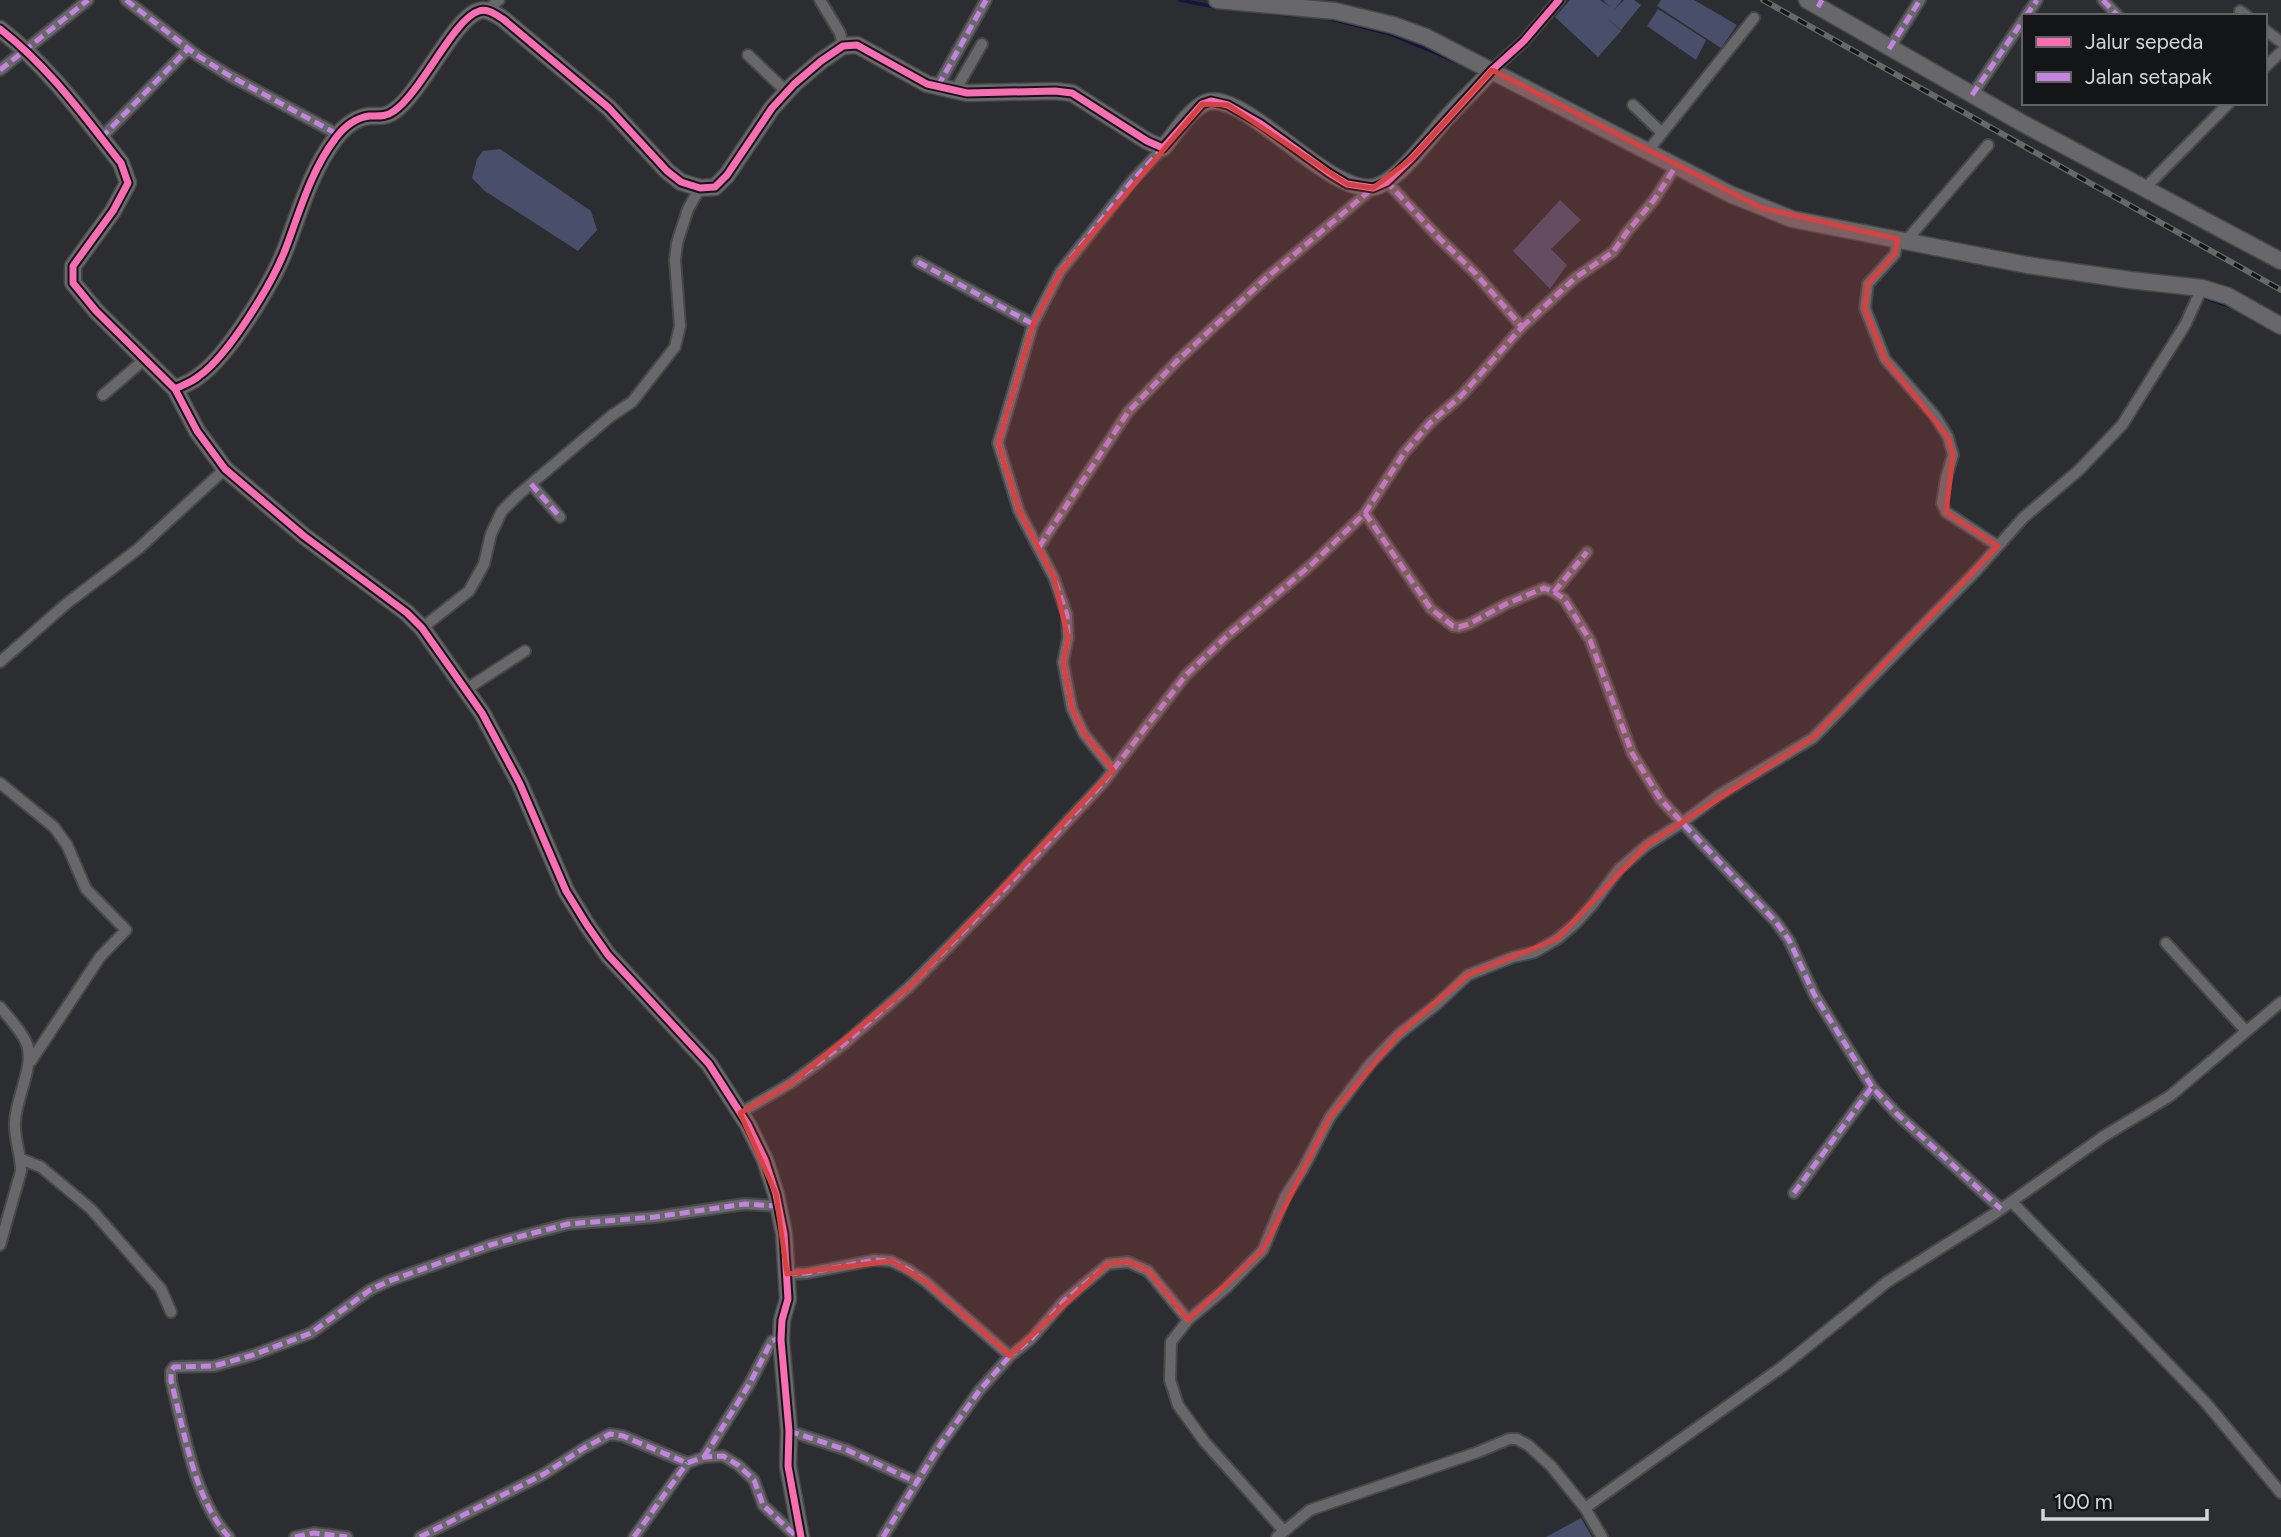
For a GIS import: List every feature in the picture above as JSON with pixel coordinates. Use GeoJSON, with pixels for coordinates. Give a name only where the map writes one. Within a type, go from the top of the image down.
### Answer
{"type":"FeatureCollection","features":[{"type":"Feature","properties":{"kind":"street"},"geometry":{"type":"LineString","coordinates":[[0,70],[88,0]]}},
{"type":"Feature","properties":{"kind":"street"},"geometry":{"type":"LineString","coordinates":[[126,0],[188,49],[230,76],[339,135]]}},
{"type":"Feature","properties":{"kind":"street"},"geometry":{"type":"LineString","coordinates":[[820,0],[840,33],[843,46]]}},
{"type":"Feature","properties":{"kind":"street"},"geometry":{"type":"LineString","coordinates":[[938,86],[986,0]]}},
{"type":"Feature","properties":{"kind":"street"},"geometry":{"type":"LineString","coordinates":[[1217,0],[1335,11],[1393,25],[1426,37],[1487,76],[1647,152],[1673,170],[1785,216],[1900,243],[2027,265],[2202,289],[2228,296],[2281,326]]}},
{"type":"Feature","properties":{"kind":"street"},"geometry":{"type":"LineString","coordinates":[[1039,547],[1128,412],[1178,360],[1265,279],[1412,158],[1452,112],[1524,41],[1559,0]]}},
{"type":"Feature","properties":{"kind":"street"},"geometry":{"type":"LineString","coordinates":[[1889,49],[1920,0]]}},
{"type":"Feature","properties":{"kind":"street"},"geometry":{"type":"LineString","coordinates":[[2103,0],[2116,14]]}},
{"type":"Feature","properties":{"kind":"street"},"geometry":{"type":"LineString","coordinates":[[1816,2],[1889,49],[2281,261]]}},
{"type":"Feature","properties":{"kind":"street"},"geometry":{"type":"LineString","coordinates":[[175,389],[200,376],[211,365],[265,291],[277,270],[321,162],[339,135],[351,122],[368,116],[381,117],[393,113],[404,103],[469,16],[493,5],[503,19],[609,108],[667,170],[681,182],[700,188],[715,187],[727,175],[772,108],[821,61],[843,46],[857,45],[928,84],[955,91],[1072,93],[1147,141],[1163,148]]}},
{"type":"Feature","properties":{"kind":"street"},"geometry":{"type":"LineString","coordinates":[[1647,152],[1754,18]]}},
{"type":"Feature","properties":{"kind":"street"},"geometry":{"type":"LineString","coordinates":[[1972,95],[2022,22]]}},
{"type":"Feature","properties":{"kind":"street"},"geometry":{"type":"LineString","coordinates":[[0,29],[25,48],[47,70],[121,163],[128,183],[113,211],[73,266],[73,283],[96,310],[175,389],[197,431],[225,469],[304,536],[407,613],[422,628],[482,713],[520,784],[566,891],[587,925],[608,955],[709,1064],[765,1160],[778,1206],[787,1274],[788,1299],[781,1337],[789,1431],[788,1466],[799,1537]]}},
{"type":"Feature","properties":{"kind":"street"},"geometry":{"type":"LineString","coordinates":[[955,91],[982,44]]}},
{"type":"Feature","properties":{"kind":"street"},"geometry":{"type":"LineString","coordinates":[[101,138],[188,49]]}},
{"type":"Feature","properties":{"kind":"street"},"geometry":{"type":"LineString","coordinates":[[2267,65],[2281,52]]}},
{"type":"Feature","properties":{"kind":"street"},"geometry":{"type":"LineString","coordinates":[[748,55],[787,92]]}},
{"type":"Feature","properties":{"kind":"street"},"geometry":{"type":"LineString","coordinates":[[1113,770],[1084,734],[1072,709],[1063,662],[1068,638],[1067,615],[1054,578],[1019,511],[998,443],[1033,324],[1060,271],[1132,181],[1202,104],[1211,101],[1228,105],[1261,124],[1347,184],[1380,185],[1476,274],[1522,327]]}},
{"type":"Feature","properties":{"kind":"street"},"geometry":{"type":"LineString","coordinates":[[1633,105],[1661,132]]}},
{"type":"Feature","properties":{"kind":"street"},"geometry":{"type":"LineString","coordinates":[[2144,189],[2226,105]]}},
{"type":"Feature","properties":{"kind":"street"},"geometry":{"type":"LineString","coordinates":[[1988,145],[1900,243],[1868,284],[1865,308],[1885,359],[1935,416],[1948,437],[1954,455],[1946,478],[1942,503],[1945,512],[1998,546]]}},
{"type":"Feature","properties":{"kind":"street"},"geometry":{"type":"LineString","coordinates":[[740,1113],[791,1083],[844,1044],[910,986],[1002,892],[1113,770],[1186,675],[1227,636],[1312,564],[1365,513],[1404,453],[1430,423],[1462,395],[1522,327],[1575,278],[1613,252],[1654,200],[1673,170]]}},
{"type":"Feature","properties":{"kind":"street"},"geometry":{"type":"LineString","coordinates":[[422,628],[469,591],[484,564],[491,534],[502,511],[611,416],[632,402],[675,346],[680,326],[675,260],[677,243],[688,209],[700,188]]}},
{"type":"Feature","properties":{"kind":"street"},"geometry":{"type":"LineString","coordinates":[[918,262],[1033,324]]}},
{"type":"Feature","properties":{"kind":"street"},"geometry":{"type":"LineString","coordinates":[[1602,1537],[1585,1508],[1551,1466],[1528,1445],[1517,1439],[1509,1439],[1310,1510],[1281,1534],[1204,1441],[1178,1405],[1170,1380],[1171,1342],[1188,1320],[1226,1288],[1263,1250],[1285,1198],[1330,1117],[1370,1064],[1399,1034],[1468,975],[1513,957],[1535,952],[1557,939],[1593,904],[1619,869],[1647,845],[1719,795],[1813,737],[2022,519],[2079,470],[2122,425],[2195,306],[2202,289]]}},
{"type":"Feature","properties":{"kind":"street"},"geometry":{"type":"LineString","coordinates":[[103,395],[145,359]]}},
{"type":"Feature","properties":{"kind":"street"},"geometry":{"type":"LineString","coordinates":[[0,662],[66,604],[138,549],[225,469]]}},
{"type":"Feature","properties":{"kind":"street"},"geometry":{"type":"LineString","coordinates":[[531,484],[560,517]]}},
{"type":"Feature","properties":{"kind":"street"},"geometry":{"type":"LineString","coordinates":[[1365,513],[1431,609],[1453,626],[1469,624],[1506,604],[1544,589],[1564,599],[1590,640],[1632,753],[1661,800],[1776,922],[1789,940],[1814,994],[1872,1087],[1897,1114],[2001,1209]]}},
{"type":"Feature","properties":{"kind":"street"},"geometry":{"type":"LineString","coordinates":[[1554,592],[1587,552]]}},
{"type":"Feature","properties":{"kind":"street"},"geometry":{"type":"LineString","coordinates":[[465,690],[525,652]]}},
{"type":"Feature","properties":{"kind":"street"},"geometry":{"type":"LineString","coordinates":[[0,783],[54,827],[67,845],[86,889],[126,930],[100,957],[31,1061],[18,1098],[15,1118],[14,1132],[21,1159],[21,1171],[0,1245]]}},
{"type":"Feature","properties":{"kind":"street"},"geometry":{"type":"LineString","coordinates":[[2166,943],[2246,1031]]}},
{"type":"Feature","properties":{"kind":"street"},"geometry":{"type":"LineString","coordinates":[[1585,1508],[1782,1367],[1887,1282],[2012,1202],[2104,1136],[2170,1096],[2281,1002]]}},
{"type":"Feature","properties":{"kind":"street"},"geometry":{"type":"LineString","coordinates":[[0,1007],[27,1043],[31,1061]]}},
{"type":"Feature","properties":{"kind":"street"},"geometry":{"type":"LineString","coordinates":[[1794,1193],[1872,1087]]}},
{"type":"Feature","properties":{"kind":"street"},"geometry":{"type":"LineString","coordinates":[[21,1159],[41,1167],[91,1209],[161,1289],[171,1312]]}},
{"type":"Feature","properties":{"kind":"street"},"geometry":{"type":"LineString","coordinates":[[2012,1202],[2206,1403],[2281,1493]]}},
{"type":"Feature","properties":{"kind":"street"},"geometry":{"type":"LineString","coordinates":[[229,1537],[216,1522],[198,1482],[171,1381],[174,1367],[214,1366],[253,1355],[311,1333],[379,1286],[522,1236],[569,1224],[655,1217],[745,1205],[778,1206]]}},
{"type":"Feature","properties":{"kind":"street"},"geometry":{"type":"LineString","coordinates":[[787,1274],[807,1273],[874,1260],[891,1261],[926,1282],[1010,1356]]}},
{"type":"Feature","properties":{"kind":"street"},"geometry":{"type":"LineString","coordinates":[[883,1537],[979,1391],[1010,1356],[1031,1339],[1064,1301],[1108,1264],[1128,1262],[1148,1271],[1188,1320]]}},
{"type":"Feature","properties":{"kind":"street"},"geometry":{"type":"LineString","coordinates":[[704,1458],[768,1348],[781,1337]]}},
{"type":"Feature","properties":{"kind":"street"},"geometry":{"type":"LineString","coordinates":[[789,1431],[847,1450],[917,1482]]}},
{"type":"Feature","properties":{"kind":"street"},"geometry":{"type":"LineString","coordinates":[[419,1537],[544,1474],[610,1434],[623,1436],[687,1463]]}},
{"type":"Feature","properties":{"kind":"street"},"geometry":{"type":"LineString","coordinates":[[634,1537],[687,1463],[723,1456],[754,1480],[763,1505],[799,1537]]}},
{"type":"Feature","properties":{"kind":"street"},"geometry":{"type":"LineString","coordinates":[[295,1537],[314,1533],[347,1537]]}},
{"type":"Feature","properties":{"kind":"highlighted area"},"geometry":{"type":"Polygon","coordinates":[[[1492,70],[1762,208],[1898,239],[1895,254],[1868,284],[1865,308],[1885,359],[1948,437],[1953,455],[1946,512],[1998,546],[1813,738],[1647,845],[1557,939],[1468,975],[1399,1034],[1330,1117],[1263,1250],[1188,1320],[1148,1271],[1128,1262],[1108,1264],[1010,1356],[926,1282],[891,1261],[787,1274],[776,1194],[740,1113],[791,1083],[910,986],[1113,770],[1084,734],[1072,709],[1063,662],[1068,638],[1054,578],[1019,511],[998,443],[1033,324],[1060,272],[1202,104],[1228,105],[1347,184],[1373,188],[1412,158],[1492,70]]]}},
{"type":"Feature","properties":{"kind":"shaded area"},"geometry":{"type":"Polygon","coordinates":[[[1570,0],[1600,0],[1610,7],[1603,0],[1622,0],[1614,10],[1624,0],[1634,0],[1641,5],[1621,30],[1607,18],[1621,31],[1598,57],[1555,17],[1570,0]]]}},
{"type":"Feature","properties":{"kind":"shaded area"},"geometry":{"type":"Polygon","coordinates":[[[1661,0],[1694,0],[1737,25],[1721,48],[1657,6],[1661,0]]]}},
{"type":"Feature","properties":{"kind":"shaded area"},"geometry":{"type":"Polygon","coordinates":[[[1658,9],[1706,40],[1696,60],[1647,26],[1658,9]]]}},
{"type":"Feature","properties":{"kind":"shaded area"},"geometry":{"type":"Polygon","coordinates":[[[500,149],[591,211],[597,230],[578,251],[485,191],[472,178],[477,159],[483,151],[500,149]]]}},
{"type":"Feature","properties":{"kind":"shaded area"},"geometry":{"type":"Polygon","coordinates":[[[1560,200],[1581,220],[1551,249],[1567,265],[1550,289],[1513,251],[1560,200]]]}},
{"type":"Feature","properties":{"kind":"shaded area"},"geometry":{"type":"Polygon","coordinates":[[[1581,1518],[1592,1537],[1546,1537],[1581,1518]]]}},
{"type":"Feature","properties":{"kind":"waterway"},"geometry":{"type":"LineString","coordinates":[[1180,0],[1215,7]]}},
{"type":"Feature","properties":{"kind":"waterway"},"geometry":{"type":"LineString","coordinates":[[1261,12],[1292,15]]}},
{"type":"Feature","properties":{"kind":"waterway"},"geometry":{"type":"LineString","coordinates":[[1327,18],[1390,34],[1462,64]]}},
{"type":"Feature","properties":{"kind":"waterway"},"geometry":{"type":"LineString","coordinates":[[2200,296],[2232,307]]}},
{"type":"Feature","properties":{"kind":"railway"},"geometry":{"type":"LineString","coordinates":[[1763,0],[2281,290]]}},
{"type":"Feature","properties":{"kind":"marked path"},"geometry":{"type":"LineString","coordinates":[[0,70],[88,0]]}},
{"type":"Feature","properties":{"kind":"marked path"},"geometry":{"type":"LineString","coordinates":[[126,0],[198,56],[339,135]]}},
{"type":"Feature","properties":{"kind":"marked path"},"geometry":{"type":"LineString","coordinates":[[938,86],[986,0]]}},
{"type":"Feature","properties":{"kind":"marked path"},"geometry":{"type":"LineString","coordinates":[[1818,7],[1822,0]]}},
{"type":"Feature","properties":{"kind":"marked path"},"geometry":{"type":"LineString","coordinates":[[1889,49],[1920,0]]}},
{"type":"Feature","properties":{"kind":"marked path"},"geometry":{"type":"LineString","coordinates":[[2027,14],[2037,0]]}},
{"type":"Feature","properties":{"kind":"marked path"},"geometry":{"type":"LineString","coordinates":[[2103,0],[2116,14]]}},
{"type":"Feature","properties":{"kind":"marked path"},"geometry":{"type":"LineString","coordinates":[[1972,95],[2022,22]]}},
{"type":"Feature","properties":{"kind":"marked path"},"geometry":{"type":"LineString","coordinates":[[101,138],[188,49]]}},
{"type":"Feature","properties":{"kind":"marked path"},"geometry":{"type":"LineString","coordinates":[[1113,770],[1084,734],[1072,709],[1063,662],[1068,638],[1067,615],[1054,578],[1019,511],[998,443],[1033,324],[1060,272],[1132,181],[1163,148]]}},
{"type":"Feature","properties":{"kind":"marked path"},"geometry":{"type":"LineString","coordinates":[[1522,327],[1575,278],[1613,252],[1654,200],[1676,166]]}},
{"type":"Feature","properties":{"kind":"marked path"},"geometry":{"type":"LineString","coordinates":[[740,1113],[791,1083],[844,1044],[910,986],[1103,783],[1186,675],[1227,636],[1312,564],[1365,513],[1404,453],[1430,423],[1462,395],[1522,327],[1476,274],[1387,182]]}},
{"type":"Feature","properties":{"kind":"marked path"},"geometry":{"type":"LineString","coordinates":[[1039,547],[1128,412],[1178,360],[1265,279],[1373,188]]}},
{"type":"Feature","properties":{"kind":"marked path"},"geometry":{"type":"LineString","coordinates":[[918,262],[1033,324]]}},
{"type":"Feature","properties":{"kind":"marked path"},"geometry":{"type":"LineString","coordinates":[[531,484],[560,517]]}},
{"type":"Feature","properties":{"kind":"marked path"},"geometry":{"type":"LineString","coordinates":[[1365,513],[1431,609],[1453,626],[1469,624],[1544,588],[1564,599],[1590,640],[1632,753],[1661,800],[1776,922],[1789,940],[1814,994],[1872,1087],[1897,1114],[2001,1209]]}},
{"type":"Feature","properties":{"kind":"marked path"},"geometry":{"type":"LineString","coordinates":[[1554,592],[1587,552]]}},
{"type":"Feature","properties":{"kind":"marked path"},"geometry":{"type":"LineString","coordinates":[[1794,1193],[1872,1087]]}},
{"type":"Feature","properties":{"kind":"marked path"},"geometry":{"type":"LineString","coordinates":[[229,1537],[207,1504],[192,1463],[171,1381],[174,1367],[214,1366],[253,1355],[311,1333],[370,1290],[389,1281],[522,1236],[568,1224],[655,1217],[745,1204],[778,1206]]}},
{"type":"Feature","properties":{"kind":"marked path"},"geometry":{"type":"LineString","coordinates":[[787,1274],[807,1273],[874,1260],[891,1261],[926,1282],[1010,1356],[1031,1339],[1064,1301],[1108,1264],[1128,1262],[1148,1271],[1188,1320]]}},
{"type":"Feature","properties":{"kind":"marked path"},"geometry":{"type":"LineString","coordinates":[[704,1457],[750,1383],[772,1341],[781,1337]]}},
{"type":"Feature","properties":{"kind":"marked path"},"geometry":{"type":"LineString","coordinates":[[883,1537],[938,1448],[979,1391],[1010,1356]]}},
{"type":"Feature","properties":{"kind":"marked path"},"geometry":{"type":"LineString","coordinates":[[789,1431],[847,1450],[917,1482]]}},
{"type":"Feature","properties":{"kind":"marked path"},"geometry":{"type":"LineString","coordinates":[[420,1537],[544,1474],[610,1434],[623,1436],[687,1463],[704,1457],[723,1456],[754,1480],[763,1505],[797,1537]]}},
{"type":"Feature","properties":{"kind":"marked path"},"geometry":{"type":"LineString","coordinates":[[634,1537],[687,1463]]}},
{"type":"Feature","properties":{"kind":"marked path"},"geometry":{"type":"LineString","coordinates":[[295,1537],[314,1533],[347,1537]]}},
{"type":"Feature","properties":{"kind":"cycle path"},"geometry":{"type":"LineString","coordinates":[[175,389],[193,380],[211,366],[237,335],[281,260],[313,176],[338,135],[359,119],[394,111],[415,89],[459,27],[482,10],[503,19],[609,108],[667,171],[681,182],[700,188],[715,187],[727,175],[772,108],[794,84],[843,46],[857,45],[927,84],[967,93],[1072,93],[1147,141],[1163,148],[1202,104],[1211,101],[1228,105],[1261,124],[1347,184],[1373,188],[1387,182],[1412,158],[1492,70],[1524,41],[1559,0]]}},
{"type":"Feature","properties":{"kind":"cycle path"},"geometry":{"type":"LineString","coordinates":[[0,29],[34,59],[65,92],[121,163],[128,183],[113,211],[73,266],[73,283],[96,311],[175,389],[197,431],[225,469],[304,536],[407,613],[422,628],[482,713],[520,784],[566,891],[587,925],[608,955],[709,1064],[748,1125],[765,1160],[776,1194],[784,1234],[788,1299],[782,1320],[781,1340],[789,1431],[788,1466],[801,1537]]}}]}
